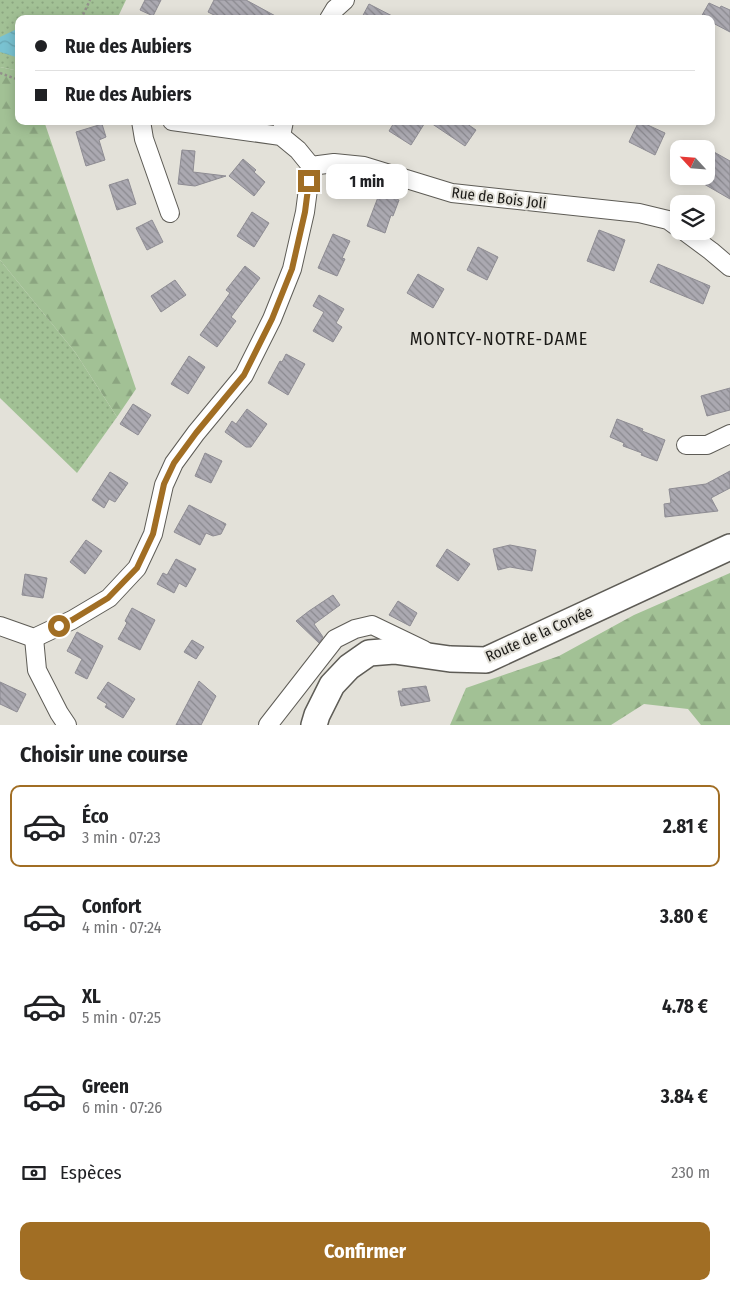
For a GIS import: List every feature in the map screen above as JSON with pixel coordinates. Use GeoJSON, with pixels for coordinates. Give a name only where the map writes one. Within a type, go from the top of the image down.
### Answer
{"type":"FeatureCollection","features":[{"type":"Feature","properties":{"kind":"street"},"geometry":{"type":"LineString","coordinates":[[142,125],[144,139],[170,213]]}},
{"type":"Feature","properties":{"kind":"street"},"geometry":{"type":"LineString","coordinates":[[0,626],[34,638],[72,620],[108,598],[137,568],[153,534],[164,484],[174,463],[244,375],[272,319],[292,269],[305,212],[311,166],[283,129],[228,125]]}},
{"type":"Feature","properties":{"kind":"street","name":"Rue de Bois Joli"},"geometry":{"type":"LineString","coordinates":[[311,166],[334,163],[364,166],[452,193],[640,213],[670,221]]}},
{"type":"Feature","properties":{"kind":"street"},"geometry":{"type":"LineString","coordinates":[[696,240],[730,267]]}},
{"type":"Feature","properties":{"kind":"street"},"geometry":{"type":"LineString","coordinates":[[686,445],[707,445],[730,434]]}},
{"type":"Feature","properties":{"kind":"street","name":"Route de la Corvée"},"geometry":{"type":"LineString","coordinates":[[314,725],[316,715],[332,685],[349,667],[369,653],[394,651],[486,660],[730,547]]}},
{"type":"Feature","properties":{"kind":"street"},"geometry":{"type":"LineString","coordinates":[[268,725],[334,639],[355,629],[372,625],[440,657]]}},
{"type":"Feature","properties":{"kind":"street"},"geometry":{"type":"LineString","coordinates":[[34,638],[37,670],[59,714],[68,725]]}},
{"type":"Feature","properties":{"kind":"path"},"geometry":{"type":"LineString","coordinates":[[83,15],[90,0]]}},
{"type":"Feature","properties":{"kind":"path"},"geometry":{"type":"LineString","coordinates":[[0,73],[15,79]]}},
{"type":"Feature","properties":{"kind":"green space"},"geometry":{"type":"Polygon","coordinates":[[[0,0],[126,0],[119,15],[15,15],[15,70],[0,67],[0,0]]]}},
{"type":"Feature","properties":{"kind":"green space"},"geometry":{"type":"Polygon","coordinates":[[[0,67],[15,70],[15,125],[45,125],[136,389],[117,417],[75,352],[0,260],[0,67]]]}},
{"type":"Feature","properties":{"kind":"green space"},"geometry":{"type":"Polygon","coordinates":[[[0,260],[75,352],[117,417],[77,473],[0,398],[0,260]]]}},
{"type":"Feature","properties":{"kind":"green space"},"geometry":{"type":"Polygon","coordinates":[[[730,573],[730,725],[701,725],[688,709],[644,704],[611,725],[450,725],[466,688],[559,656],[634,615],[730,573]]]}},
{"type":"Feature","properties":{"kind":"water"},"geometry":{"type":"Polygon","coordinates":[[[15,30],[15,57],[0,52],[0,37],[15,30]]]}},
{"type":"Feature","properties":{"kind":"building"},"geometry":{"type":"Polygon","coordinates":[[[145,0],[161,0],[154,15],[140,10],[145,0]]]}},
{"type":"Feature","properties":{"kind":"building"},"geometry":{"type":"Polygon","coordinates":[[[214,0],[246,0],[274,15],[214,15],[208,12],[214,0]]]}},
{"type":"Feature","properties":{"kind":"building"},"geometry":{"type":"Polygon","coordinates":[[[709,3],[730,10],[730,32],[715,24],[715,15],[702,15],[709,3]]]}},
{"type":"Feature","properties":{"kind":"building"},"geometry":{"type":"Polygon","coordinates":[[[369,4],[390,15],[363,15],[369,4]]]}},
{"type":"Feature","properties":{"kind":"building"},"geometry":{"type":"Polygon","coordinates":[[[102,125],[106,137],[99,140],[105,160],[86,166],[76,132],[102,125]]]}},
{"type":"Feature","properties":{"kind":"building"},"geometry":{"type":"Polygon","coordinates":[[[393,125],[424,125],[411,145],[389,131],[393,125]]]}},
{"type":"Feature","properties":{"kind":"building"},"geometry":{"type":"Polygon","coordinates":[[[434,125],[469,125],[476,130],[465,146],[434,125]]]}},
{"type":"Feature","properties":{"kind":"building"},"geometry":{"type":"Polygon","coordinates":[[[637,125],[648,125],[665,133],[655,155],[629,142],[637,125]]]}},
{"type":"Feature","properties":{"kind":"building"},"geometry":{"type":"Polygon","coordinates":[[[182,150],[195,151],[193,172],[226,176],[195,186],[178,184],[182,150]]]}},
{"type":"Feature","properties":{"kind":"building"},"geometry":{"type":"Polygon","coordinates":[[[715,153],[730,161],[730,199],[706,185],[715,185],[715,153]]]}},
{"type":"Feature","properties":{"kind":"building"},"geometry":{"type":"Polygon","coordinates":[[[243,159],[256,170],[254,172],[265,182],[254,196],[229,176],[243,159]]]}},
{"type":"Feature","properties":{"kind":"building"},"geometry":{"type":"Polygon","coordinates":[[[128,179],[136,204],[117,210],[109,185],[128,179]]]}},
{"type":"Feature","properties":{"kind":"building"},"geometry":{"type":"Polygon","coordinates":[[[380,192],[399,200],[393,216],[391,215],[385,233],[367,226],[380,192]]]}},
{"type":"Feature","properties":{"kind":"building"},"geometry":{"type":"Polygon","coordinates":[[[252,212],[269,223],[254,247],[237,236],[252,212]]]}},
{"type":"Feature","properties":{"kind":"building"},"geometry":{"type":"Polygon","coordinates":[[[152,220],[163,242],[147,250],[136,228],[152,220]]]}},
{"type":"Feature","properties":{"kind":"building"},"geometry":{"type":"Polygon","coordinates":[[[599,230],[625,240],[614,271],[587,261],[599,230]]]}},
{"type":"Feature","properties":{"kind":"building"},"geometry":{"type":"Polygon","coordinates":[[[333,234],[350,241],[342,258],[345,259],[337,276],[318,268],[333,234]]]}},
{"type":"Feature","properties":{"kind":"building"},"geometry":{"type":"Polygon","coordinates":[[[478,247],[498,257],[487,280],[467,270],[478,247]]]}},
{"type":"Feature","properties":{"kind":"building"},"geometry":{"type":"Polygon","coordinates":[[[658,264],[710,286],[703,304],[650,282],[658,264]]]}},
{"type":"Feature","properties":{"kind":"building"},"geometry":{"type":"Polygon","coordinates":[[[245,266],[260,278],[231,317],[236,321],[217,347],[200,335],[230,293],[226,290],[245,266]]]}},
{"type":"Feature","properties":{"kind":"building"},"geometry":{"type":"Polygon","coordinates":[[[418,274],[444,289],[433,308],[407,293],[418,274]]]}},
{"type":"Feature","properties":{"kind":"building"},"geometry":{"type":"Polygon","coordinates":[[[175,280],[186,295],[161,312],[151,296],[175,280]]]}},
{"type":"Feature","properties":{"kind":"building"},"geometry":{"type":"Polygon","coordinates":[[[319,295],[344,309],[336,323],[342,327],[333,342],[313,331],[324,312],[313,306],[319,295]]]}},
{"type":"Feature","properties":{"kind":"building"},"geometry":{"type":"Polygon","coordinates":[[[286,354],[305,364],[288,395],[268,383],[286,354]]]}},
{"type":"Feature","properties":{"kind":"building"},"geometry":{"type":"Polygon","coordinates":[[[189,356],[205,367],[188,394],[171,384],[189,356]]]}},
{"type":"Feature","properties":{"kind":"building"},"geometry":{"type":"Polygon","coordinates":[[[730,388],[730,410],[707,416],[701,396],[730,388]]]}},
{"type":"Feature","properties":{"kind":"building"},"geometry":{"type":"Polygon","coordinates":[[[133,404],[151,415],[138,435],[120,424],[133,404]]]}},
{"type":"Feature","properties":{"kind":"building"},"geometry":{"type":"Polygon","coordinates":[[[247,409],[267,424],[251,447],[246,447],[225,432],[232,421],[236,424],[247,409]]]}},
{"type":"Feature","properties":{"kind":"building"},"geometry":{"type":"Polygon","coordinates":[[[617,419],[665,440],[657,461],[623,446],[624,443],[610,437],[617,419]]]}},
{"type":"Feature","properties":{"kind":"building"},"geometry":{"type":"Polygon","coordinates":[[[205,453],[222,461],[211,483],[195,476],[205,453]]]}},
{"type":"Feature","properties":{"kind":"building"},"geometry":{"type":"Polygon","coordinates":[[[730,471],[730,488],[711,498],[718,511],[665,517],[664,504],[671,503],[669,489],[706,484],[730,471]]]}},
{"type":"Feature","properties":{"kind":"building"},"geometry":{"type":"Polygon","coordinates":[[[110,472],[128,483],[115,502],[109,499],[104,508],[92,500],[110,472]]]}},
{"type":"Feature","properties":{"kind":"building"},"geometry":{"type":"Polygon","coordinates":[[[189,505],[226,524],[221,534],[213,536],[206,533],[200,545],[174,532],[189,505]]]}},
{"type":"Feature","properties":{"kind":"building"},"geometry":{"type":"Polygon","coordinates":[[[86,540],[102,551],[85,574],[70,562],[86,540]]]}},
{"type":"Feature","properties":{"kind":"building"},"geometry":{"type":"Polygon","coordinates":[[[510,545],[536,550],[532,571],[510,567],[498,570],[493,549],[510,545]]]}},
{"type":"Feature","properties":{"kind":"building"},"geometry":{"type":"Polygon","coordinates":[[[447,549],[470,564],[458,581],[436,566],[447,549]]]}},
{"type":"Feature","properties":{"kind":"building"},"geometry":{"type":"Polygon","coordinates":[[[176,559],[196,569],[186,587],[179,583],[174,593],[157,584],[163,573],[167,575],[176,559]]]}},
{"type":"Feature","properties":{"kind":"building"},"geometry":{"type":"Polygon","coordinates":[[[25,574],[47,578],[43,598],[22,595],[25,574]]]}},
{"type":"Feature","properties":{"kind":"building"},"geometry":{"type":"Polygon","coordinates":[[[333,595],[340,605],[314,624],[323,637],[319,643],[296,621],[333,595]]]}},
{"type":"Feature","properties":{"kind":"building"},"geometry":{"type":"Polygon","coordinates":[[[398,601],[417,613],[410,626],[389,615],[398,601]]]}},
{"type":"Feature","properties":{"kind":"building"},"geometry":{"type":"Polygon","coordinates":[[[132,608],[155,620],[140,650],[118,639],[127,623],[125,621],[132,608]]]}},
{"type":"Feature","properties":{"kind":"building"},"geometry":{"type":"Polygon","coordinates":[[[77,632],[103,646],[87,679],[75,673],[82,659],[67,651],[77,632]]]}},
{"type":"Feature","properties":{"kind":"building"},"geometry":{"type":"Polygon","coordinates":[[[192,640],[204,647],[196,659],[184,652],[192,640]]]}},
{"type":"Feature","properties":{"kind":"building"},"geometry":{"type":"Polygon","coordinates":[[[199,681],[216,696],[201,725],[176,725],[199,681]]]}},
{"type":"Feature","properties":{"kind":"building"},"geometry":{"type":"Polygon","coordinates":[[[0,682],[26,694],[17,712],[0,704],[0,682]]]}},
{"type":"Feature","properties":{"kind":"building"},"geometry":{"type":"Polygon","coordinates":[[[108,682],[135,699],[123,718],[105,707],[107,704],[97,698],[108,682]]]}},
{"type":"Feature","properties":{"kind":"building"},"geometry":{"type":"Polygon","coordinates":[[[426,686],[430,701],[401,706],[398,691],[426,686]]]}},
{"type":"Feature","properties":{"kind":"district","name":"MONTCY-NOTRE-DAME"},"geometry":{"type":"Point","coordinates":[499,339]}},
{"type":"Feature","properties":{"kind":"route"},"geometry":{"type":"LineString","coordinates":[[59,626],[108,598],[137,568],[153,534],[164,484],[174,463],[244,375],[272,319],[292,269],[305,212],[309,181]]}}]}
